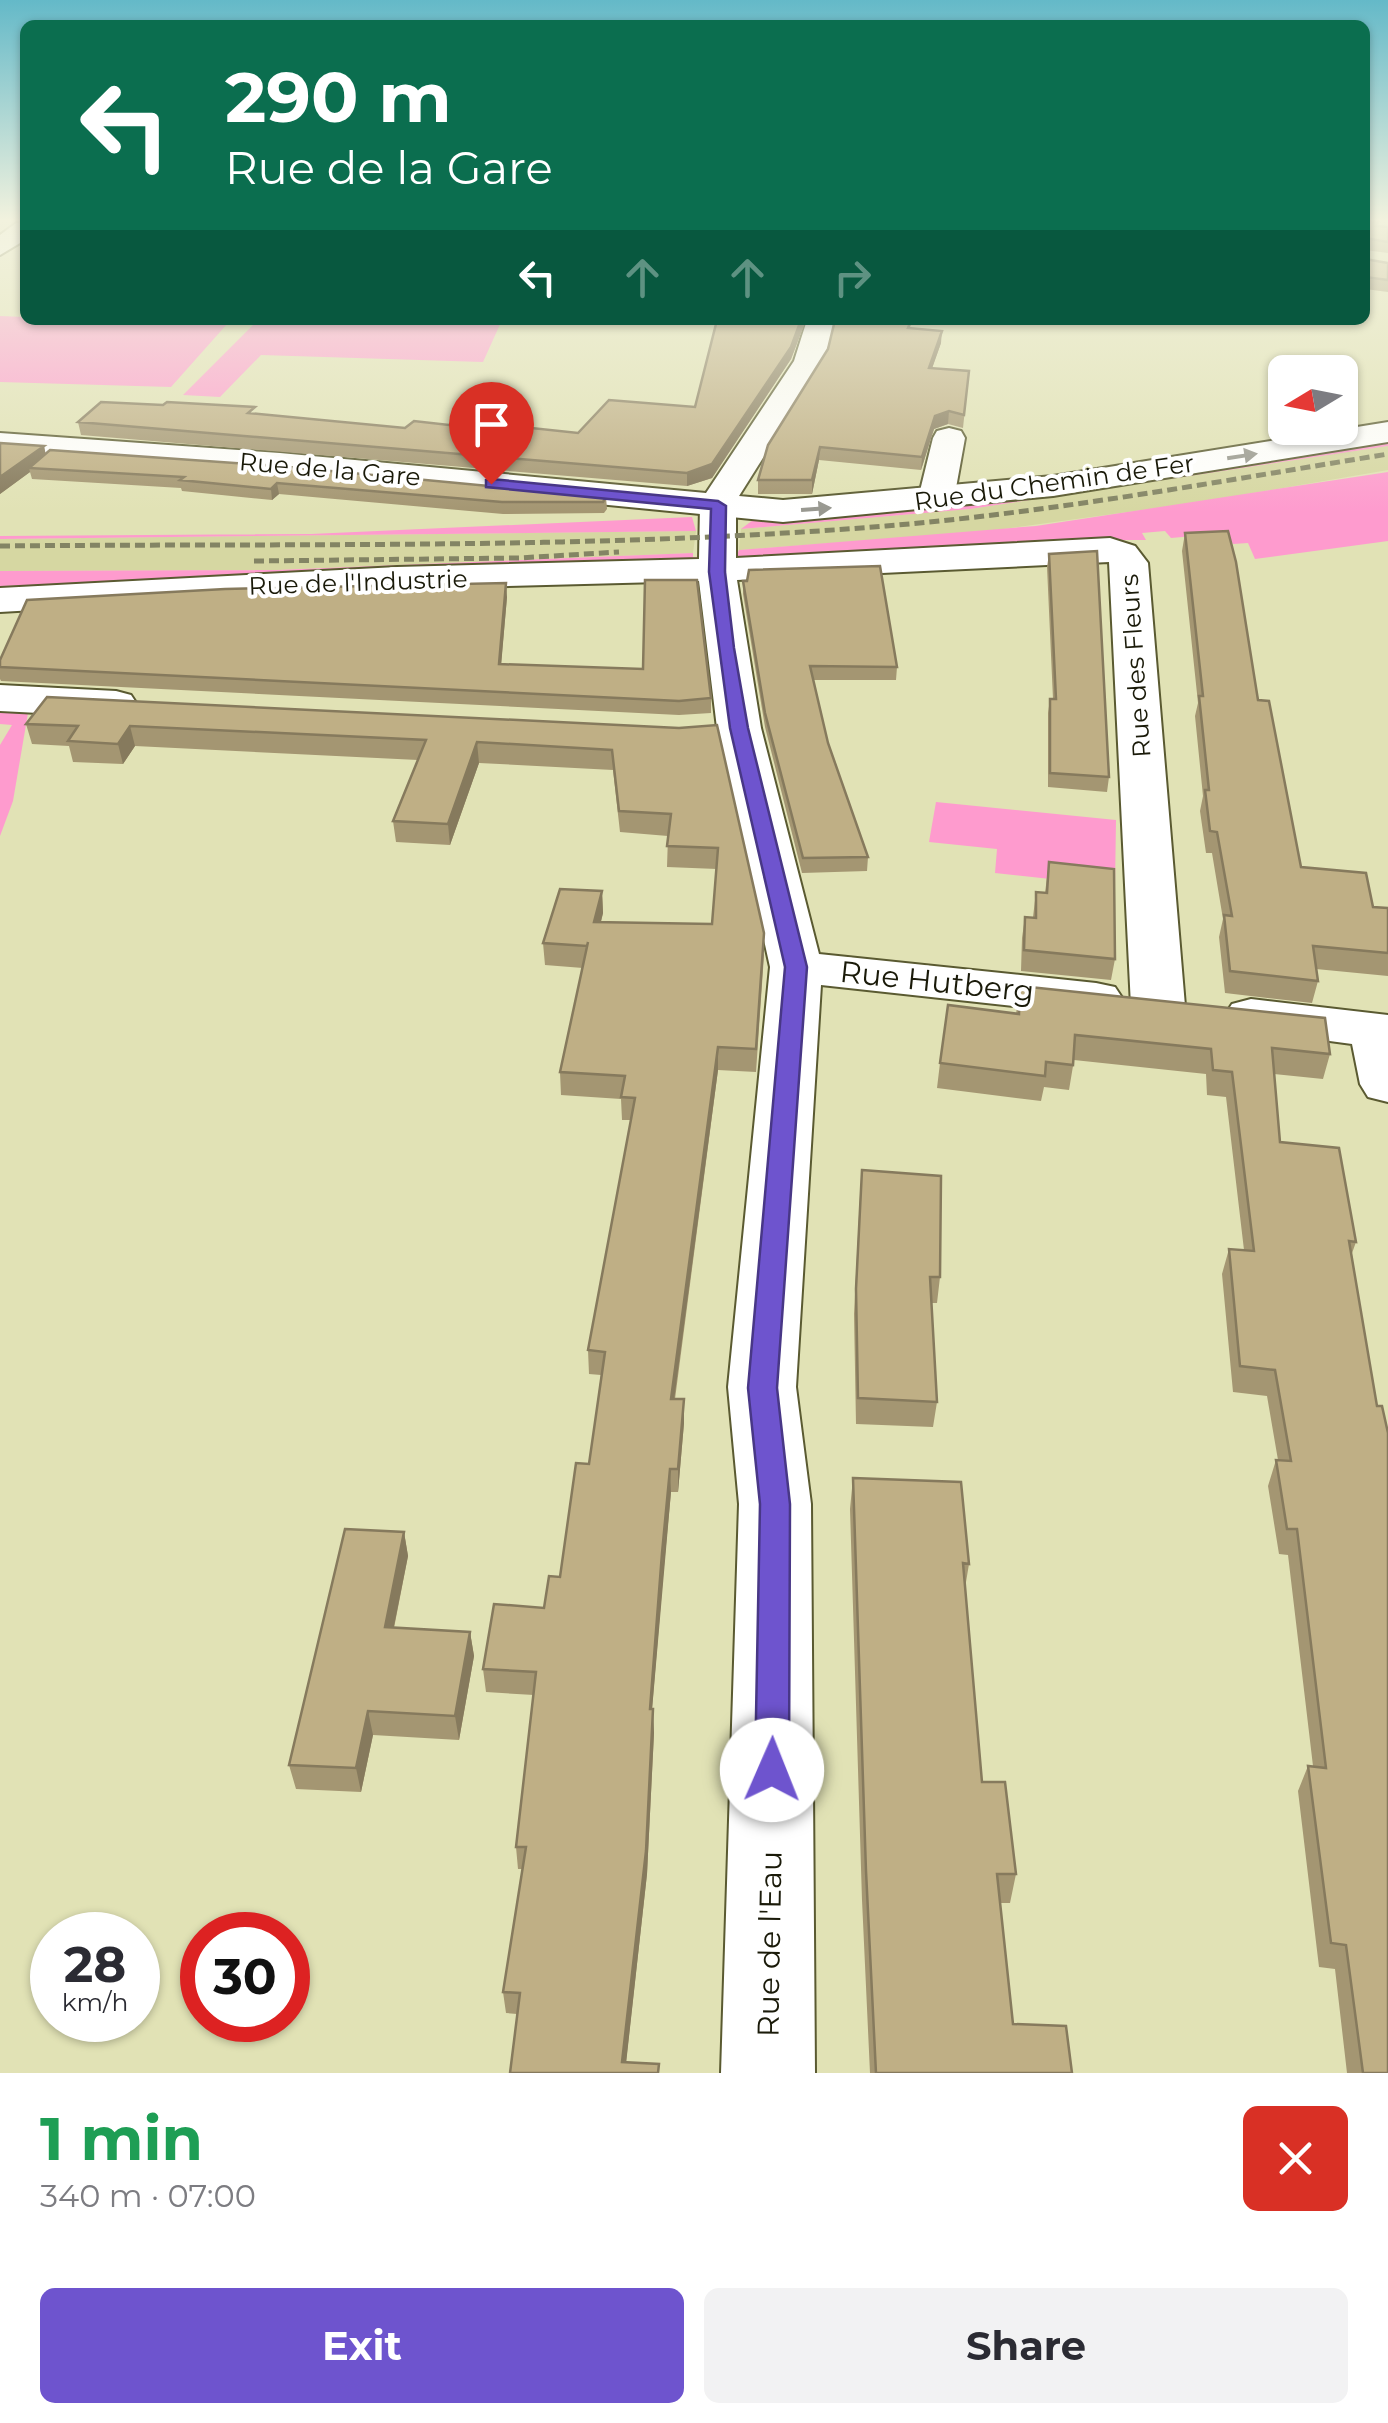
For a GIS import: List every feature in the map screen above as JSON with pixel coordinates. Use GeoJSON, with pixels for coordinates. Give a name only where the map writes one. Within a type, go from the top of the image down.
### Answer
{"type":"FeatureCollection","features":[{"type":"Feature","properties":{"kind":"street"},"geometry":{"type":"LineString","coordinates":[[718,506],[810,361],[821,325]]}},
{"type":"Feature","properties":{"kind":"street","name":"Rue du Chemin de Fer"},"geometry":{"type":"LineString","coordinates":[[718,506],[784,511],[936,499],[1094,480],[1388,432]]}},
{"type":"Feature","properties":{"kind":"street"},"geometry":{"type":"LineString","coordinates":[[936,499],[949,438]]}},
{"type":"Feature","properties":{"kind":"street","name":"Rue de la Gare"},"geometry":{"type":"LineString","coordinates":[[0,444],[280,463],[718,506]]}},
{"type":"Feature","properties":{"kind":"street","name":"Rue de l'Eau"},"geometry":{"type":"LineString","coordinates":[[718,506],[716,729],[796,967],[762,1388],[775,1504],[768,2073]]}},
{"type":"Feature","properties":{"kind":"street","name":"Rue des Fleurs"},"geometry":{"type":"LineString","coordinates":[[717,572],[1091,547],[1122,554],[1129,563],[1158,1006]]}},
{"type":"Feature","properties":{"kind":"street","name":"Rue de l'Industrie"},"geometry":{"type":"LineString","coordinates":[[0,600],[396,578],[717,572]]}},
{"type":"Feature","properties":{"kind":"street"},"geometry":{"type":"LineString","coordinates":[[0,698],[160,706]]}},
{"type":"Feature","properties":{"kind":"street","name":"Rue Hutberg"},"geometry":{"type":"LineString","coordinates":[[796,967],[1376,1029],[1388,1084]]}},
{"type":"Feature","properties":{"kind":"shaded area"},"geometry":{"type":"Polygon","coordinates":[[[0,319],[20,319],[20,325],[226,325],[171,387],[0,382],[0,319]]]}},
{"type":"Feature","properties":{"kind":"shaded area"},"geometry":{"type":"Polygon","coordinates":[[[253,325],[500,325],[483,362],[261,355],[220,397],[183,395],[253,325]]]}},
{"type":"Feature","properties":{"kind":"shaded area"},"geometry":{"type":"Polygon","coordinates":[[[1388,436],[1388,446],[970,509],[741,529],[757,517],[1318,445],[1358,445],[1358,440],[1388,436]]]}},
{"type":"Feature","properties":{"kind":"shaded area"},"geometry":{"type":"Polygon","coordinates":[[[1388,446],[1388,470],[1201,502],[981,532],[739,550],[741,529],[970,509],[1388,446]]]}},
{"type":"Feature","properties":{"kind":"shaded area"},"geometry":{"type":"Polygon","coordinates":[[[1388,472],[1388,541],[1255,559],[1248,543],[1233,544],[1227,533],[1171,538],[1165,531],[1142,533],[1146,540],[1049,540],[751,563],[737,557],[692,559],[682,569],[0,586],[0,571],[277,570],[693,553],[693,557],[737,555],[739,550],[1036,526],[1388,472]]]}},
{"type":"Feature","properties":{"kind":"shaded area"},"geometry":{"type":"Polygon","coordinates":[[[692,517],[696,531],[0,539],[311,534],[692,517]]]}},
{"type":"Feature","properties":{"kind":"shaded area"},"geometry":{"type":"Polygon","coordinates":[[[696,531],[693,553],[277,570],[0,571],[0,539],[696,531]]]}},
{"type":"Feature","properties":{"kind":"shaded area"},"geometry":{"type":"Polygon","coordinates":[[[0,711],[28,713],[13,801],[0,836],[0,745],[12,725],[0,724],[0,711]]]}},
{"type":"Feature","properties":{"kind":"shaded area"},"geometry":{"type":"Polygon","coordinates":[[[936,802],[1116,820],[1115,886],[995,873],[997,849],[929,842],[936,802]]]}},
{"type":"Feature","properties":{"kind":"building"},"geometry":{"type":"Polygon","coordinates":[[[716,325],[799,325],[791,347],[712,464],[687,473],[78,422],[101,402],[167,402],[255,407],[248,413],[405,428],[414,421],[449,425],[456,420],[578,433],[609,400],[695,407],[716,325]]]}},
{"type":"Feature","properties":{"kind":"building"},"geometry":{"type":"Polygon","coordinates":[[[834,325],[909,325],[908,328],[942,331],[929,368],[969,371],[964,415],[949,411],[935,416],[922,457],[820,447],[812,480],[758,480],[768,445],[828,349],[834,325]]]}},
{"type":"Feature","properties":{"kind":"building"},"geometry":{"type":"Polygon","coordinates":[[[0,443],[44,446],[0,477],[0,443]]]}},
{"type":"Feature","properties":{"kind":"building"},"geometry":{"type":"Polygon","coordinates":[[[50,450],[278,466],[606,497],[603,502],[502,502],[277,483],[271,489],[180,480],[184,477],[29,468],[50,450]]]}},
{"type":"Feature","properties":{"kind":"building"},"geometry":{"type":"Polygon","coordinates":[[[1228,531],[1258,700],[1269,701],[1301,867],[1366,873],[1373,907],[1388,908],[1388,953],[1313,946],[1318,981],[1230,971],[1224,915],[1232,916],[1217,832],[1210,831],[1199,696],[1203,696],[1185,533],[1228,531]]]}},
{"type":"Feature","properties":{"kind":"building"},"geometry":{"type":"Polygon","coordinates":[[[1097,551],[1109,777],[1050,773],[1050,699],[1056,699],[1049,554],[1097,551]]]}},
{"type":"Feature","properties":{"kind":"building"},"geometry":{"type":"Polygon","coordinates":[[[880,566],[897,667],[810,666],[828,743],[868,857],[803,858],[765,713],[743,581],[747,581],[749,570],[880,566]]]}},
{"type":"Feature","properties":{"kind":"building"},"geometry":{"type":"Polygon","coordinates":[[[645,580],[697,580],[711,698],[679,701],[0,667],[27,600],[225,589],[506,583],[499,664],[643,669],[645,580]]]}},
{"type":"Feature","properties":{"kind":"building"},"geometry":{"type":"Polygon","coordinates":[[[47,697],[679,728],[717,725],[764,933],[756,1049],[718,1047],[671,1399],[684,1399],[678,1469],[670,1469],[662,1553],[650,1709],[646,1851],[622,2062],[659,2064],[658,2073],[510,2073],[520,1993],[503,1992],[526,1847],[516,1847],[536,1672],[483,1669],[494,1604],[544,1608],[549,1576],[560,1577],[576,1463],[589,1464],[605,1352],[588,1350],[635,1098],[621,1097],[625,1076],[560,1072],[588,942],[587,946],[543,943],[560,889],[602,891],[594,922],[712,924],[718,848],[667,846],[671,814],[619,811],[612,750],[477,742],[448,824],[393,821],[426,740],[130,726],[118,744],[68,741],[78,726],[26,724],[47,697]]]}},
{"type":"Feature","properties":{"kind":"building"},"geometry":{"type":"Polygon","coordinates":[[[1049,862],[1114,869],[1115,959],[1024,950],[1025,917],[1036,918],[1036,892],[1047,893],[1049,862]]]}},
{"type":"Feature","properties":{"kind":"building"},"geometry":{"type":"Polygon","coordinates":[[[1020,986],[1325,1018],[1330,1054],[1272,1048],[1280,1142],[1339,1148],[1356,1242],[1349,1241],[1377,1406],[1382,1406],[1388,1433],[1388,2073],[1363,2073],[1346,1945],[1331,1943],[1308,1766],[1326,1768],[1297,1529],[1287,1529],[1276,1460],[1291,1461],[1275,1370],[1240,1366],[1229,1249],[1254,1251],[1232,1072],[1213,1070],[1211,1049],[1075,1035],[1073,1065],[1046,1062],[1045,1076],[940,1063],[948,1005],[1019,1014],[1020,986]]]}},
{"type":"Feature","properties":{"kind":"building"},"geometry":{"type":"Polygon","coordinates":[[[862,1170],[941,1176],[940,1277],[930,1277],[937,1402],[858,1398],[856,1289],[862,1170]]]}},
{"type":"Feature","properties":{"kind":"building"},"geometry":{"type":"Polygon","coordinates":[[[853,1478],[961,1482],[969,1564],[963,1563],[982,1782],[1005,1782],[1016,1874],[997,1874],[1013,2024],[1066,2026],[1072,2073],[876,2073],[853,1478]]]}},
{"type":"Feature","properties":{"kind":"building"},"geometry":{"type":"Polygon","coordinates":[[[345,1529],[404,1532],[385,1627],[470,1632],[455,1716],[368,1711],[356,1768],[289,1765],[345,1529]]]}},
{"type":"Feature","properties":{"kind":"railway"},"geometry":{"type":"LineString","coordinates":[[0,546],[443,544],[775,534],[1012,513],[1388,454]]}},
{"type":"Feature","properties":{"kind":"railway"},"geometry":{"type":"LineString","coordinates":[[254,561],[519,558],[619,552]]}},
{"type":"Feature","properties":{"kind":"route"},"geometry":{"type":"LineString","coordinates":[[491,484],[718,506],[717,572],[725,648],[739,728],[796,967],[762,1388],[775,1504],[772,1770]]}}]}
